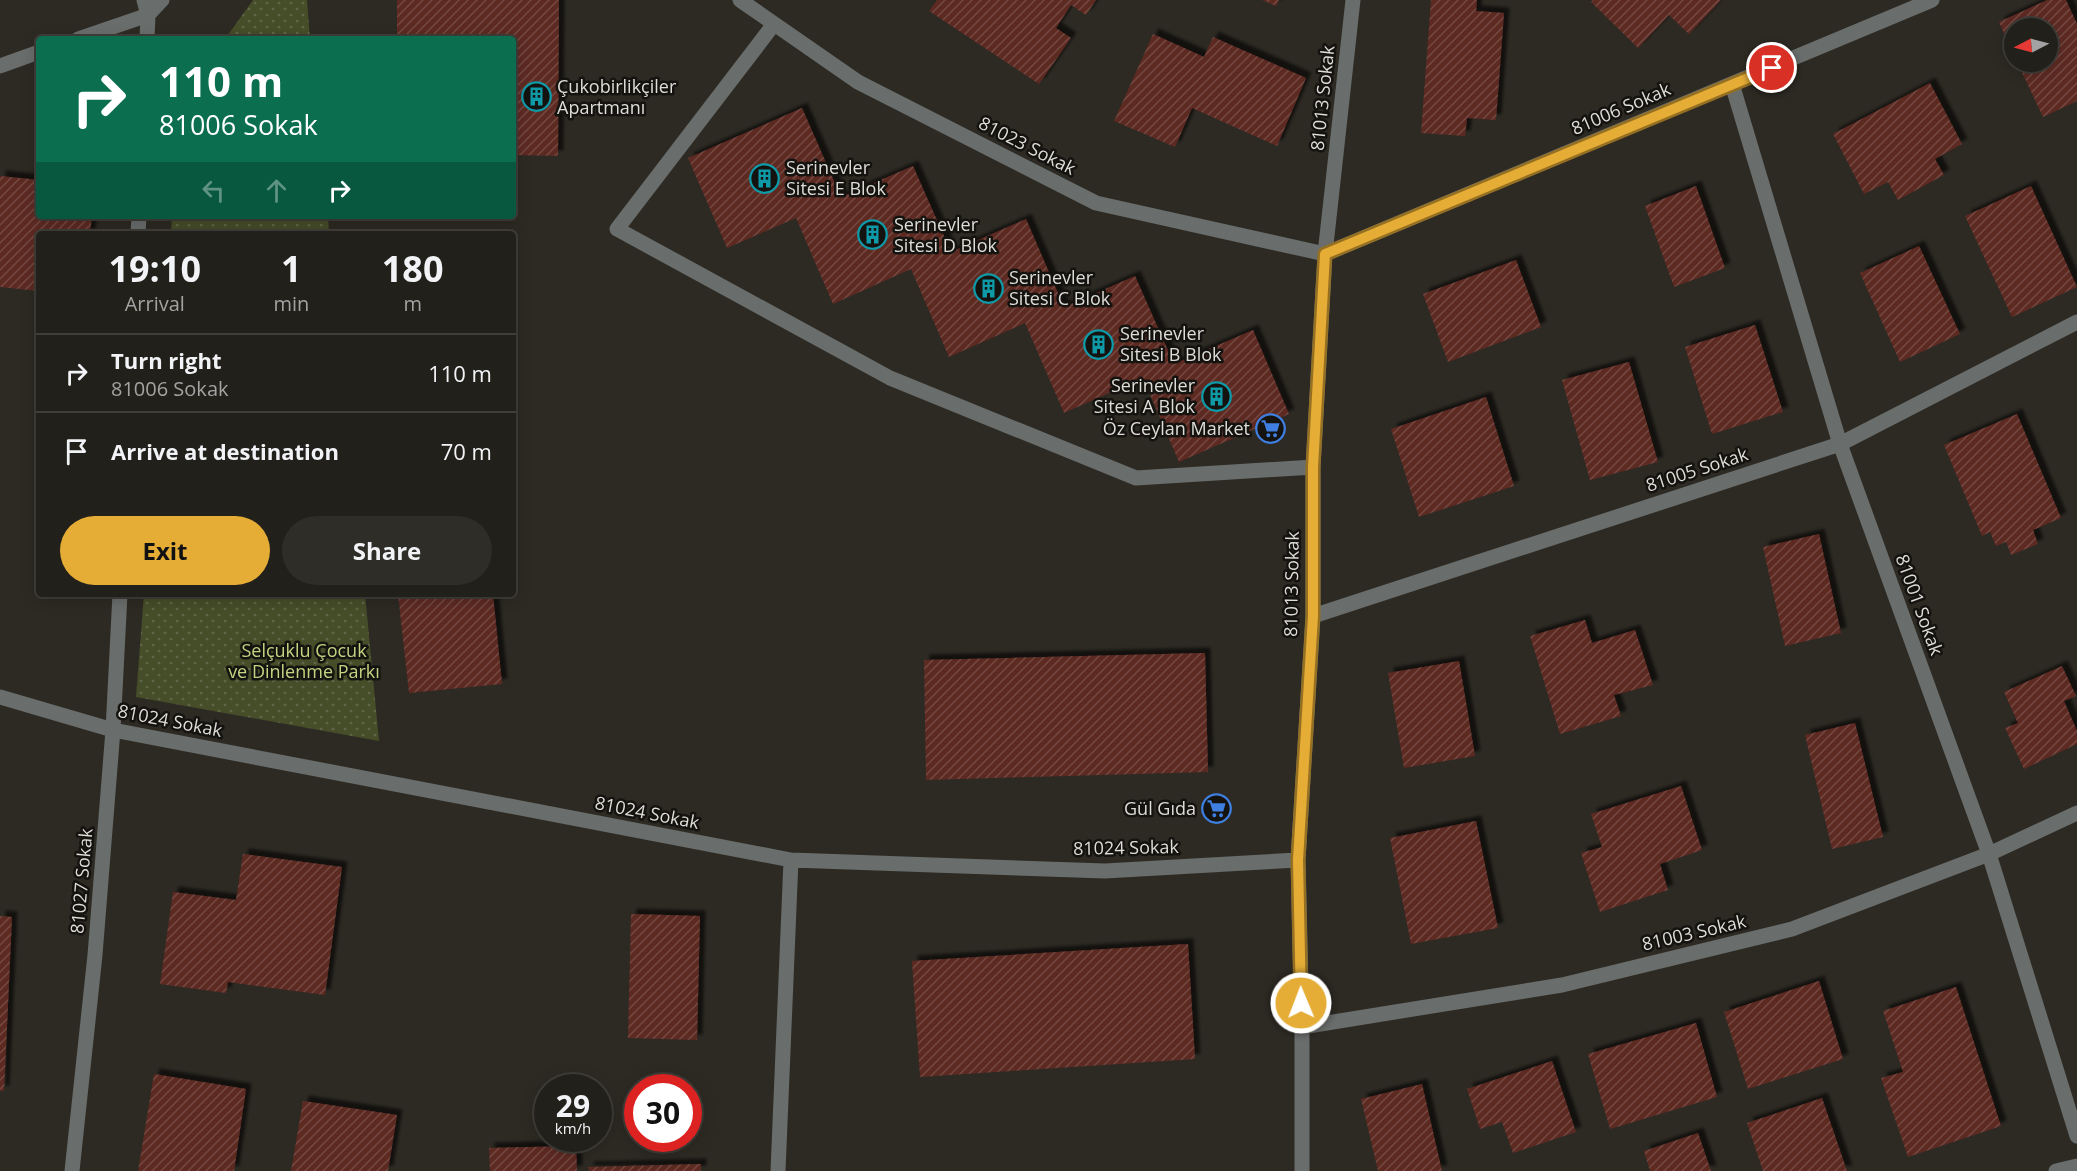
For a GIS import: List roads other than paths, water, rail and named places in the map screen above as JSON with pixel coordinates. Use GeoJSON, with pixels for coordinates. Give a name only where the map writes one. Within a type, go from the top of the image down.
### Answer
{"type":"FeatureCollection","features":[{"type":"Feature","properties":{"kind":"street"},"geometry":{"type":"LineString","coordinates":[[144,0],[148,15],[147,36]]}},
{"type":"Feature","properties":{"kind":"street"},"geometry":{"type":"LineString","coordinates":[[87,36],[148,15],[162,0]]}},
{"type":"Feature","properties":{"kind":"street","name":"81023 Sokak"},"geometry":{"type":"LineString","coordinates":[[740,0],[858,82],[1096,203],[1325,254]]}},
{"type":"Feature","properties":{"kind":"street","name":"81013 Sokak"},"geometry":{"type":"LineString","coordinates":[[1302,1171],[1302,1027],[1298,860],[1313,616],[1313,467],[1325,254],[1353,0]]}},
{"type":"Feature","properties":{"kind":"street","name":"81006 Sokak"},"geometry":{"type":"LineString","coordinates":[[1325,254],[1932,0]]}},
{"type":"Feature","properties":{"kind":"street"},"geometry":{"type":"LineString","coordinates":[[774,24],[617,229],[890,378],[1136,478],[1313,467]]}},
{"type":"Feature","properties":{"kind":"street"},"geometry":{"type":"LineString","coordinates":[[0,66],[36,53]]}},
{"type":"Feature","properties":{"kind":"street","name":"81001 Sokak"},"geometry":{"type":"LineString","coordinates":[[1732,84],[1840,444],[1989,854],[2077,1136]]}},
{"type":"Feature","properties":{"kind":"street","name":"81005 Sokak"},"geometry":{"type":"LineString","coordinates":[[1313,616],[1840,444],[2077,322]]}},
{"type":"Feature","properties":{"kind":"street","name":"81027 Sokak"},"geometry":{"type":"LineString","coordinates":[[72,1171],[95,955],[113,730],[120,597]]}},
{"type":"Feature","properties":{"kind":"street","name":"81024 Sokak"},"geometry":{"type":"LineString","coordinates":[[0,697],[113,730],[791,860],[1105,871],[1298,860]]}},
{"type":"Feature","properties":{"kind":"street","name":"81003 Sokak"},"geometry":{"type":"LineString","coordinates":[[1302,1027],[1562,985],[1792,929],[1989,854],[2077,813]]}},
{"type":"Feature","properties":{"kind":"street"},"geometry":{"type":"LineString","coordinates":[[778,1171],[791,860]]}},
{"type":"Feature","properties":{"kind":"street"},"geometry":{"type":"LineString","coordinates":[[2056,1171],[2077,1166]]}},
{"type":"Feature","properties":{"kind":"place","name":"Çukobirlikçiler Apartmanı"},"geometry":{"type":"Point","coordinates":[536,97]}},
{"type":"Feature","properties":{"kind":"place","name":"Serinevler Sitesi E Blok"},"geometry":{"type":"Point","coordinates":[765,178]}},
{"type":"Feature","properties":{"kind":"place","name":"Serinevler Sitesi D Blok"},"geometry":{"type":"Point","coordinates":[873,235]}},
{"type":"Feature","properties":{"kind":"place","name":"Serinevler Sitesi C Blok"},"geometry":{"type":"Point","coordinates":[988,288]}},
{"type":"Feature","properties":{"kind":"place","name":"Serinevler Sitesi B Blok"},"geometry":{"type":"Point","coordinates":[1099,344]}},
{"type":"Feature","properties":{"kind":"place","name":"Serinevler Sitesi A Blok"},"geometry":{"type":"Point","coordinates":[1216,396]}},
{"type":"Feature","properties":{"kind":"place","name":"Öz Ceylan Market"},"geometry":{"type":"Point","coordinates":[1271,429]}},
{"type":"Feature","properties":{"kind":"place","name":"Gül Gıda"},"geometry":{"type":"Point","coordinates":[1217,809]}},
{"type":"Feature","properties":{"kind":"park label","name":"Selçuklu Çocuk ve Dinlenme Parkı"},"geometry":{"type":"Point","coordinates":[304,661]}}]}
